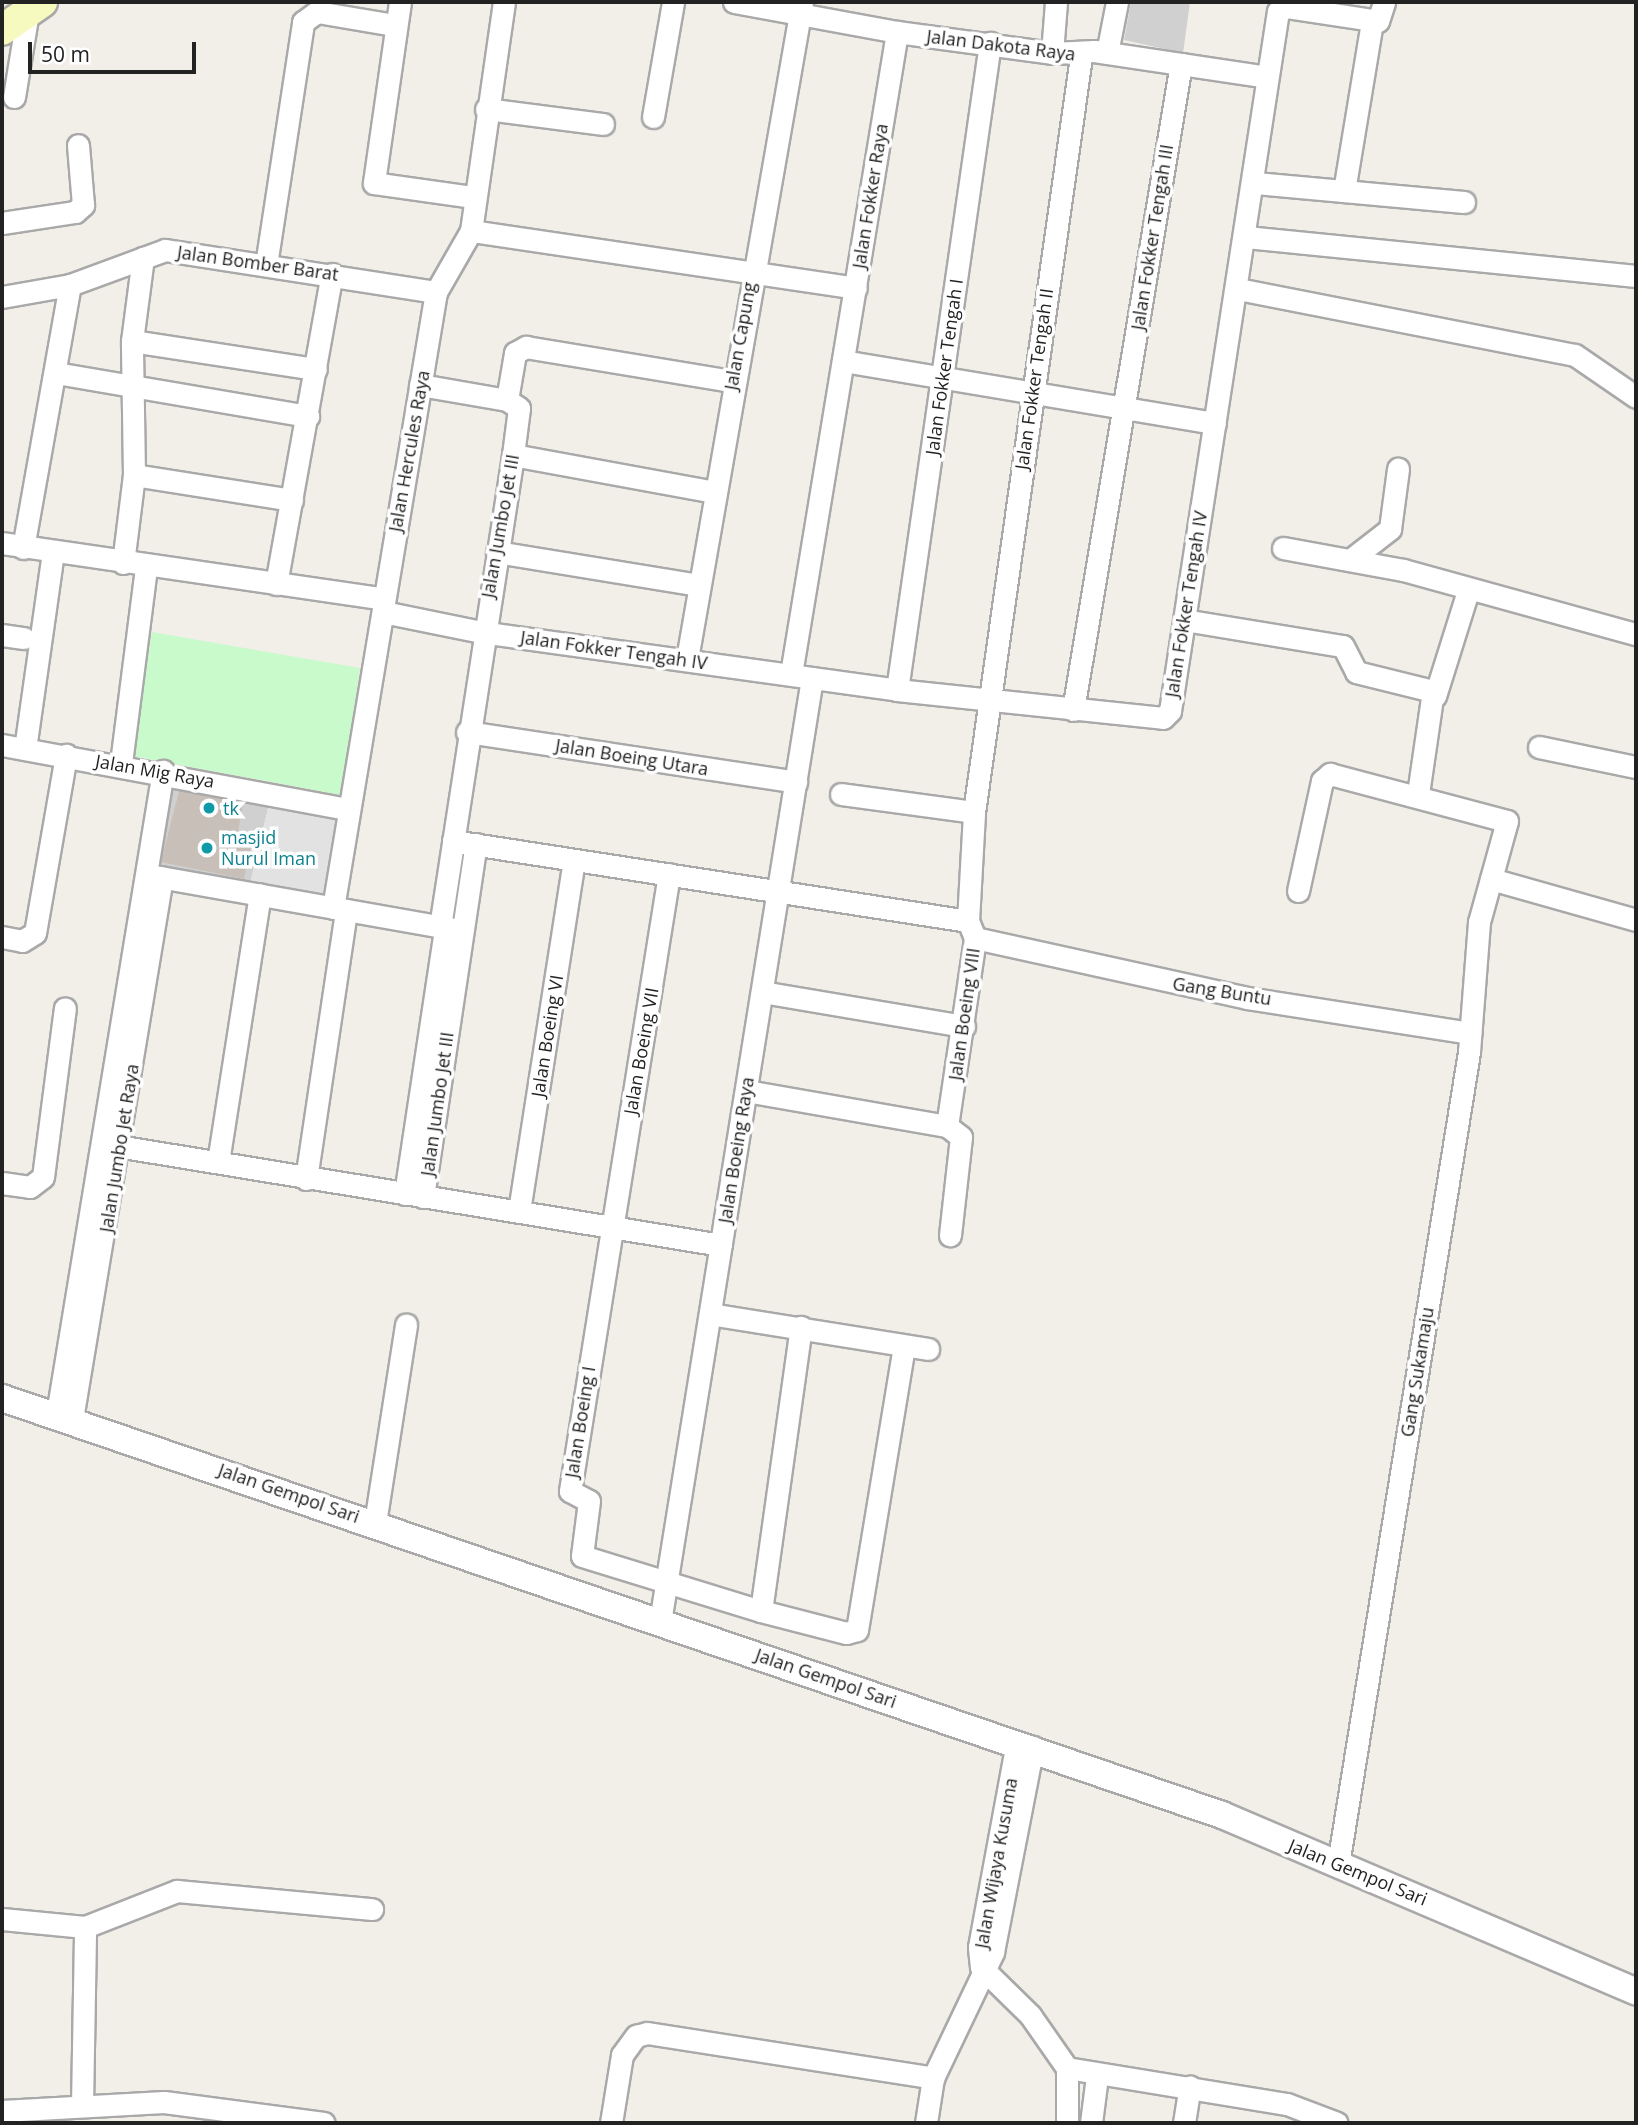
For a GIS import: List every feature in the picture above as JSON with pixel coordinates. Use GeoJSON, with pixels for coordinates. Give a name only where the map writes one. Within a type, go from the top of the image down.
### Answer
{"type":"FeatureCollection","features":[{"type":"Feature","properties":{"kind":"street"},"geometry":{"type":"LineString","coordinates":[[400,2],[374,183],[472,197]]}},
{"type":"Feature","properties":{"kind":"street","name":"Jalan Hercules Raya"},"geometry":{"type":"LineString","coordinates":[[306,1179],[339,909],[348,809],[436,292],[471,232],[472,197],[503,2]]}},
{"type":"Feature","properties":{"kind":"street"},"geometry":{"type":"LineString","coordinates":[[653,117],[673,2]]}},
{"type":"Feature","properties":{"kind":"street","name":"Jalan Dakota Raya"},"geometry":{"type":"LineString","coordinates":[[734,2],[800,8],[897,32],[1081,56],[1107,53],[1268,78]]}},
{"type":"Feature","properties":{"kind":"street"},"geometry":{"type":"LineString","coordinates":[[1052,53],[1056,2]]}},
{"type":"Feature","properties":{"kind":"street"},"geometry":{"type":"LineString","coordinates":[[1107,53],[1117,2]]}},
{"type":"Feature","properties":{"kind":"street"},"geometry":{"type":"LineString","coordinates":[[1344,191],[1372,21],[1383,18],[1384,2]]}},
{"type":"Feature","properties":{"kind":"street","name":"Jalan Fokker Tengah IV"},"geometry":{"type":"LineString","coordinates":[[2,543],[146,569],[276,584],[384,605],[481,632],[989,702],[1156,720],[1167,715],[1184,620],[1255,183],[1268,78],[1283,6],[1372,21]]}},
{"type":"Feature","properties":{"kind":"street","name":"Jalan Capung"},"geometry":{"type":"LineString","coordinates":[[687,659],[732,381],[800,8]]}},
{"type":"Feature","properties":{"kind":"street"},"geometry":{"type":"LineString","coordinates":[[265,265],[303,23],[317,12],[396,25]]}},
{"type":"Feature","properties":{"kind":"street"},"geometry":{"type":"LineString","coordinates":[[14,97],[24,16]]}},
{"type":"Feature","properties":{"kind":"street","name":"Jalan Fokker Raya"},"geometry":{"type":"LineString","coordinates":[[802,676],[844,361],[897,32]]}},
{"type":"Feature","properties":{"kind":"street","name":"Jalan Fokker Tengah I"},"geometry":{"type":"LineString","coordinates":[[897,690],[990,43]]}},
{"type":"Feature","properties":{"kind":"street","name":"Jalan Fokker Tengah II"},"geometry":{"type":"LineString","coordinates":[[989,702],[1081,56]]}},
{"type":"Feature","properties":{"kind":"street","name":"Jalan Fokker Tengah III"},"geometry":{"type":"LineString","coordinates":[[1073,710],[1181,64]]}},
{"type":"Feature","properties":{"kind":"street"},"geometry":{"type":"LineString","coordinates":[[486,109],[603,124]]}},
{"type":"Feature","properties":{"kind":"street"},"geometry":{"type":"LineString","coordinates":[[2,223],[75,212],[83,205],[78,145]]}},
{"type":"Feature","properties":{"kind":"street"},"geometry":{"type":"LineString","coordinates":[[1255,183],[1464,202]]}},
{"type":"Feature","properties":{"kind":"street"},"geometry":{"type":"LineString","coordinates":[[471,232],[752,270],[856,288]]}},
{"type":"Feature","properties":{"kind":"street"},"geometry":{"type":"LineString","coordinates":[[1246,237],[1636,276]]}},
{"type":"Feature","properties":{"kind":"street","name":"Jalan Bomber Barat"},"geometry":{"type":"LineString","coordinates":[[2,297],[70,285],[172,250],[436,292]]}},
{"type":"Feature","properties":{"kind":"street"},"geometry":{"type":"LineString","coordinates":[[123,563],[134,475],[132,341],[143,258]]}},
{"type":"Feature","properties":{"kind":"street"},"geometry":{"type":"LineString","coordinates":[[276,584],[332,274]]}},
{"type":"Feature","properties":{"kind":"street"},"geometry":{"type":"LineString","coordinates":[[23,548],[70,285]]}},
{"type":"Feature","properties":{"kind":"street"},"geometry":{"type":"LineString","coordinates":[[1238,289],[1575,355],[1636,397]]}},
{"type":"Feature","properties":{"kind":"street"},"geometry":{"type":"LineString","coordinates":[[132,341],[316,369]]}},
{"type":"Feature","properties":{"kind":"street","name":"Jalan Jumbo Jet III"},"geometry":{"type":"LineString","coordinates":[[414,1196],[449,929],[453,841],[466,739],[481,632],[497,551],[519,408],[507,400],[515,353],[526,347],[732,381]]}},
{"type":"Feature","properties":{"kind":"street"},"geometry":{"type":"LineString","coordinates":[[844,361],[1123,410],[1215,423]]}},
{"type":"Feature","properties":{"kind":"street"},"geometry":{"type":"LineString","coordinates":[[56,373],[308,416]]}},
{"type":"Feature","properties":{"kind":"street"},"geometry":{"type":"LineString","coordinates":[[420,385],[507,400]]}},
{"type":"Feature","properties":{"kind":"street"},"geometry":{"type":"LineString","coordinates":[[513,455],[715,492]]}},
{"type":"Feature","properties":{"kind":"street"},"geometry":{"type":"LineString","coordinates":[[1350,560],[1390,529],[1398,469]]}},
{"type":"Feature","properties":{"kind":"street"},"geometry":{"type":"LineString","coordinates":[[134,475],[292,500]]}},
{"type":"Feature","properties":{"kind":"street"},"geometry":{"type":"LineString","coordinates":[[1283,548],[1350,560],[1636,634]]}},
{"type":"Feature","properties":{"kind":"street"},"geometry":{"type":"LineString","coordinates":[[497,551],[698,585]]}},
{"type":"Feature","properties":{"kind":"street"},"geometry":{"type":"LineString","coordinates":[[25,749],[53,552]]}},
{"type":"Feature","properties":{"kind":"street"},"geometry":{"type":"LineString","coordinates":[[121,763],[146,569]]}},
{"type":"Feature","properties":{"kind":"street"},"geometry":{"type":"LineString","coordinates":[[1298,891],[1325,776],[1336,773],[1418,794],[1435,696],[1468,591]]}},
{"type":"Feature","properties":{"kind":"street"},"geometry":{"type":"LineString","coordinates":[[1184,620],[1343,646],[1356,672],[1435,696]]}},
{"type":"Feature","properties":{"kind":"street"},"geometry":{"type":"LineString","coordinates":[[2,635],[24,638]]}},
{"type":"Feature","properties":{"kind":"street","name":"Jalan Boeing Raya"},"geometry":{"type":"LineString","coordinates":[[663,1603],[795,788],[802,676]]}},
{"type":"Feature","properties":{"kind":"street","name":"Jalan Boeing VIII"},"geometry":{"type":"LineString","coordinates":[[947,1126],[964,1026],[972,929],[974,812],[989,702]]}},
{"type":"Feature","properties":{"kind":"street","name":"Jalan Boeing Utara"},"geometry":{"type":"LineString","coordinates":[[466,739],[795,788]]}},
{"type":"Feature","properties":{"kind":"street","name":"Jalan Mig Raya"},"geometry":{"type":"LineString","coordinates":[[2,745],[121,763],[348,809]]}},
{"type":"Feature","properties":{"kind":"street"},"geometry":{"type":"LineString","coordinates":[[1539,747],[1636,767]]}},
{"type":"Feature","properties":{"kind":"street"},"geometry":{"type":"LineString","coordinates":[[2,937],[22,941],[35,933],[66,755]]}},
{"type":"Feature","properties":{"kind":"street","name":"Jalan Jumbo Jet Raya"},"geometry":{"type":"LineString","coordinates":[[65,1417],[113,1146],[154,876],[163,771]]}},
{"type":"Feature","properties":{"kind":"street"},"geometry":{"type":"LineString","coordinates":[[841,794],[974,812]]}},
{"type":"Feature","properties":{"kind":"street","name":"Gang Sukamaju"},"geometry":{"type":"LineString","coordinates":[[1338,1864],[1470,1032],[1479,922],[1507,821],[1418,794]]}},
{"type":"Feature","properties":{"kind":"street","name":"Gang Buntu"},"geometry":{"type":"LineString","coordinates":[[453,841],[778,892],[972,929],[1247,998],[1470,1032]]}},
{"type":"Feature","properties":{"kind":"street","name":"Jalan Jumbo Jet III"},"geometry":{"type":"LineString","coordinates":[[449,929],[476,844]]}},
{"type":"Feature","properties":{"kind":"street","name":"Jalan Boeing VI"},"geometry":{"type":"LineString","coordinates":[[519,1211],[575,861]]}},
{"type":"Feature","properties":{"kind":"street","name":"Jalan Boeing VII"},"geometry":{"type":"LineString","coordinates":[[611,1227],[669,874]]}},
{"type":"Feature","properties":{"kind":"street"},"geometry":{"type":"LineString","coordinates":[[154,876],[449,929]]}},
{"type":"Feature","properties":{"kind":"street"},"geometry":{"type":"LineString","coordinates":[[1491,879],[1636,920]]}},
{"type":"Feature","properties":{"kind":"street"},"geometry":{"type":"LineString","coordinates":[[218,1162],[260,894]]}},
{"type":"Feature","properties":{"kind":"street"},"geometry":{"type":"LineString","coordinates":[[762,992],[964,1026]]}},
{"type":"Feature","properties":{"kind":"street"},"geometry":{"type":"LineString","coordinates":[[2,1183],[30,1187],[43,1177],[65,1009]]}},
{"type":"Feature","properties":{"kind":"street"},"geometry":{"type":"LineString","coordinates":[[746,1091],[947,1126],[961,1137],[950,1235]]}},
{"type":"Feature","properties":{"kind":"street"},"geometry":{"type":"LineString","coordinates":[[113,1146],[721,1245]]}},
{"type":"Feature","properties":{"kind":"street","name":"Jalan Boeing I"},"geometry":{"type":"LineString","coordinates":[[611,1227],[569,1491],[589,1501],[582,1556],[663,1603]]}},
{"type":"Feature","properties":{"kind":"street"},"geometry":{"type":"LineString","coordinates":[[710,1314],[801,1326],[928,1349]]}},
{"type":"Feature","properties":{"kind":"street"},"geometry":{"type":"LineString","coordinates":[[376,1523],[406,1324]]}},
{"type":"Feature","properties":{"kind":"street"},"geometry":{"type":"LineString","coordinates":[[761,1611],[801,1326]]}},
{"type":"Feature","properties":{"kind":"street"},"geometry":{"type":"LineString","coordinates":[[663,1603],[761,1611],[846,1633],[861,1625],[904,1346]]}},
{"type":"Feature","properties":{"kind":"street","name":"Jalan Gempol Sari"},"geometry":{"type":"LineString","coordinates":[[2,1398],[376,1523],[663,1603],[1338,1864],[1636,1992]]}},
{"type":"Feature","properties":{"kind":"street","name":"Jalan Wijaya Kusuma"},"geometry":{"type":"LineString","coordinates":[[933,2078],[955,2041],[981,1967],[979,1947],[1025,1744]]}},
{"type":"Feature","properties":{"kind":"street"},"geometry":{"type":"LineString","coordinates":[[2,1919],[85,1927],[177,1891],[372,1909]]}},
{"type":"Feature","properties":{"kind":"street"},"geometry":{"type":"LineString","coordinates":[[82,2106],[85,1927]]}},
{"type":"Feature","properties":{"kind":"street"},"geometry":{"type":"LineString","coordinates":[[981,1967],[1030,2015],[1067,2068],[1067,2123]]}},
{"type":"Feature","properties":{"kind":"street"},"geometry":{"type":"LineString","coordinates":[[611,2123],[622,2054],[636,2036],[647,2034],[933,2078],[926,2123]]}},
{"type":"Feature","properties":{"kind":"street"},"geometry":{"type":"LineString","coordinates":[[1067,2068],[1097,2076],[1190,2086],[1286,2114],[1337,2123]]}},
{"type":"Feature","properties":{"kind":"street"},"geometry":{"type":"LineString","coordinates":[[1091,2123],[1097,2076]]}},
{"type":"Feature","properties":{"kind":"street"},"geometry":{"type":"LineString","coordinates":[[1184,2123],[1190,2086]]}},
{"type":"Feature","properties":{"kind":"street"},"geometry":{"type":"LineString","coordinates":[[2,2111],[82,2106],[224,2105],[324,2123]]}},
{"type":"Feature","properties":{"kind":"shaded area"},"geometry":{"type":"Polygon","coordinates":[[[1131,2],[1190,2],[1183,53],[1124,40],[1131,2]]]}},
{"type":"Feature","properties":{"kind":"shaded area"},"geometry":{"type":"Polygon","coordinates":[[[171,780],[270,800],[250,884],[157,869],[171,780]]]}},
{"type":"Feature","properties":{"kind":"shaded area"},"geometry":{"type":"Polygon","coordinates":[[[270,800],[338,814],[323,897],[250,884],[270,800]]]}},
{"type":"Feature","properties":{"kind":"green space"},"geometry":{"type":"Polygon","coordinates":[[[152,632],[360,668],[341,795],[132,756],[152,632]]]}},
{"type":"Feature","properties":{"kind":"building","name":"masjid Nurul Iman"},"geometry":{"type":"Polygon","coordinates":[[[179,791],[243,803],[238,832],[253,835],[244,879],[161,862],[179,791]]]}},
{"type":"Feature","properties":{"kind":"place","name":"tk"},"geometry":{"type":"Point","coordinates":[209,808]}},
{"type":"Feature","properties":{"kind":"place","name":"masjid Nurul Iman"},"geometry":{"type":"Point","coordinates":[207,848]}}]}
